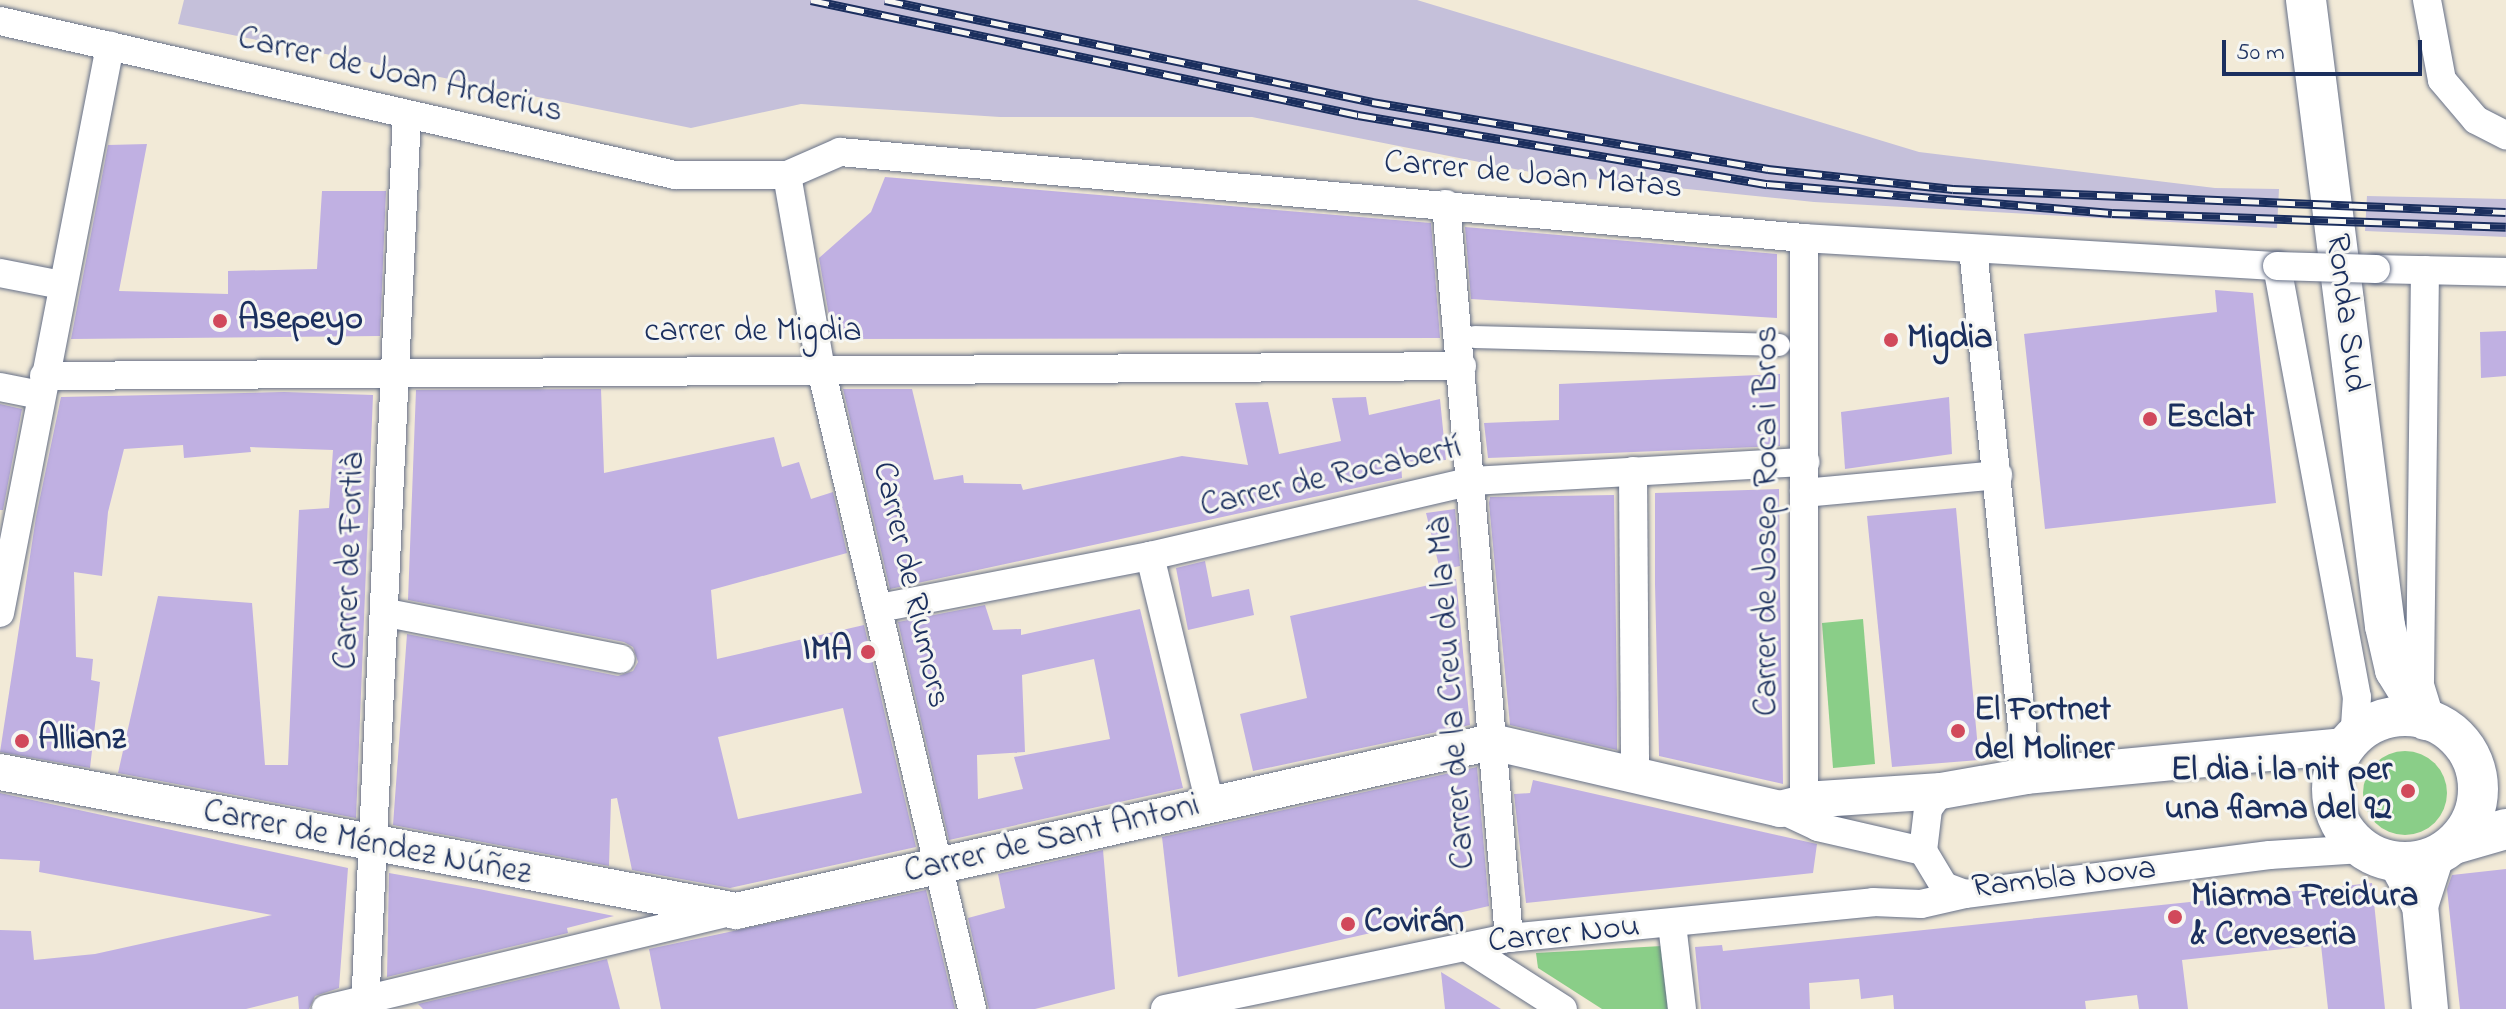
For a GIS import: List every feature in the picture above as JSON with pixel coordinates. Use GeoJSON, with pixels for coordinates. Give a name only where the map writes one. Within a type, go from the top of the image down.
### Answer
{"type":"FeatureCollection","features":[{"type":"Feature","properties":{"kind":"main road","name":"Ronda Sud"},"geometry":{"type":"LineString","coordinates":[[2306,0],[2385,626],[2395,670],[2429,720]]}},
{"type":"Feature","properties":{"kind":"main road","name":"Ronda Sud"},"geometry":{"type":"LineString","coordinates":[[2355,736],[2383,672],[2385,626]]}},
{"type":"Feature","properties":{"kind":"main road"},"geometry":{"type":"LineString","coordinates":[[2445,850],[2476,809],[2492,800],[2466,747],[2429,720],[2393,716],[2355,736],[2332,782],[2332,801],[2347,836],[2379,856],[2445,850],[2506,829]]}},
{"type":"Feature","properties":{"kind":"street"},"geometry":{"type":"LineString","coordinates":[[2427,0],[2442,80],[2476,120],[2506,135]]}},
{"type":"Feature","properties":{"kind":"street","name":"Carrer de Joan Arderius"},"geometry":{"type":"LineString","coordinates":[[0,21],[675,175],[787,175]]}},
{"type":"Feature","properties":{"kind":"street"},"geometry":{"type":"LineString","coordinates":[[0,613],[7,530],[42,386],[110,46]]}},
{"type":"Feature","properties":{"kind":"street","name":"Carrer de Fortià"},"geometry":{"type":"LineString","coordinates":[[366,1004],[372,845],[387,613],[394,372],[407,115]]}},
{"type":"Feature","properties":{"kind":"street","name":"Carrer de Joan Matas"},"geometry":{"type":"LineString","coordinates":[[787,175],[840,152],[1804,238],[2277,266],[2506,272]]}},
{"type":"Feature","properties":{"kind":"street","name":"Carrer de Riumors"},"geometry":{"type":"LineString","coordinates":[[787,175],[821,369],[972,1009]]}},
{"type":"Feature","properties":{"kind":"street","name":"Carrer de la Creu de la Mà"},"geometry":{"type":"LineString","coordinates":[[1446,204],[1473,481],[1509,938]]}},
{"type":"Feature","properties":{"kind":"street","name":"Carrer de Josep Roca i Bros"},"geometry":{"type":"LineString","coordinates":[[1792,807],[1805,462],[1804,238]]}},
{"type":"Feature","properties":{"kind":"street"},"geometry":{"type":"LineString","coordinates":[[1973,249],[2027,776]]}},
{"type":"Feature","properties":{"kind":"street"},"geometry":{"type":"LineString","coordinates":[[1941,791],[2027,776],[2355,736],[2357,697],[2277,266]]}},
{"type":"Feature","properties":{"kind":"street"},"geometry":{"type":"LineString","coordinates":[[2425,270],[2420,685],[2429,720]]}},
{"type":"Feature","properties":{"kind":"street"},"geometry":{"type":"LineString","coordinates":[[0,273],[62,285]]}},
{"type":"Feature","properties":{"kind":"street"},"geometry":{"type":"LineString","coordinates":[[1475,337],[1779,345]]}},
{"type":"Feature","properties":{"kind":"street","name":"carrer de Migdia"},"geometry":{"type":"LineString","coordinates":[[0,387],[394,372],[1462,366]]}},
{"type":"Feature","properties":{"kind":"street","name":"Carrer de Rocabertí"},"geometry":{"type":"LineString","coordinates":[[879,608],[1150,556],[1473,481],[1805,462]]}},
{"type":"Feature","properties":{"kind":"street"},"geometry":{"type":"LineString","coordinates":[[1633,471],[1635,775]]}},
{"type":"Feature","properties":{"kind":"street"},"geometry":{"type":"LineString","coordinates":[[1804,493],[1998,475]]}},
{"type":"Feature","properties":{"kind":"street"},"geometry":{"type":"LineString","coordinates":[[1150,556],[1210,804]]}},
{"type":"Feature","properties":{"kind":"street"},"geometry":{"type":"LineString","coordinates":[[387,613],[621,659]]}},
{"type":"Feature","properties":{"kind":"street","name":"Carrer de Sant Antoni"},"geometry":{"type":"LineString","coordinates":[[326,1009],[366,1004],[736,911],[1492,742],[1792,807],[1941,791]]}},
{"type":"Feature","properties":{"kind":"street","name":"Carrer de Méndez Núñez"},"geometry":{"type":"LineString","coordinates":[[0,772],[630,895],[736,911]]}},
{"type":"Feature","properties":{"kind":"street","name":"Rambla Nova"},"geometry":{"type":"LineString","coordinates":[[1941,791],[1928,809],[1927,861],[1944,886],[1965,894],[2270,855],[2379,856]]}},
{"type":"Feature","properties":{"kind":"street","name":"Carrer de Sant Antoni"},"geometry":{"type":"LineString","coordinates":[[1792,807],[1818,827],[1927,861]]}},
{"type":"Feature","properties":{"kind":"street"},"geometry":{"type":"LineString","coordinates":[[2430,1009],[2420,906],[2445,850]]}},
{"type":"Feature","properties":{"kind":"street"},"geometry":{"type":"LineString","coordinates":[[2379,856],[2420,906]]}},
{"type":"Feature","properties":{"kind":"street","name":"Carrer Nou"},"geometry":{"type":"LineString","coordinates":[[1873,902],[1912,888],[1927,861]]}},
{"type":"Feature","properties":{"kind":"street","name":"Carrer Nou"},"geometry":{"type":"LineString","coordinates":[[1165,1009],[1509,938],[1873,902],[1921,904],[1965,894]]}},
{"type":"Feature","properties":{"kind":"street"},"geometry":{"type":"LineString","coordinates":[[630,895],[641,918],[638,938]]}},
{"type":"Feature","properties":{"kind":"street"},"geometry":{"type":"LineString","coordinates":[[1672,924],[1682,1009]]}},
{"type":"Feature","properties":{"kind":"street"},"geometry":{"type":"LineString","coordinates":[[1466,947],[1563,1009]]}},
{"type":"Feature","properties":{"kind":"shaded area"},"geometry":{"type":"Polygon","coordinates":[[[184,0],[1417,0],[1919,152],[2215,188],[2279,189],[2277,228],[1814,202],[1540,174],[1252,117],[1000,117],[801,104],[691,128],[178,24],[184,0]]]}},
{"type":"Feature","properties":{"kind":"shaded area"},"geometry":{"type":"Polygon","coordinates":[[[2367,196],[2506,199],[2506,237],[2365,231],[2367,196]]]}},
{"type":"Feature","properties":{"kind":"green space"},"geometry":{"type":"Polygon","coordinates":[[[1863,619],[1875,764],[1833,768],[1822,623],[1863,619]]]}},
{"type":"Feature","properties":{"kind":"green space"},"geometry":{"type":"Polygon","coordinates":[[[2397,751],[2413,751],[2429,758],[2440,769],[2447,793],[2444,809],[2435,823],[2413,835],[2397,835],[2381,828],[2370,817],[2363,801],[2363,785],[2370,769],[2381,758],[2397,751]]]}},
{"type":"Feature","properties":{"kind":"green space"},"geometry":{"type":"Polygon","coordinates":[[[1662,946],[1669,1009],[1602,1009],[1538,968],[1536,953],[1662,946]]]}},
{"type":"Feature","properties":{"kind":"building"},"geometry":{"type":"Polygon","coordinates":[[[147,144],[119,291],[228,294],[228,271],[317,269],[322,191],[386,191],[380,336],[71,339],[108,145],[147,144]]]}},
{"type":"Feature","properties":{"kind":"building"},"geometry":{"type":"Polygon","coordinates":[[[885,177],[1431,223],[1440,338],[833,339],[819,258],[871,212],[885,177]]]}},
{"type":"Feature","properties":{"kind":"building"},"geometry":{"type":"Polygon","coordinates":[[[1465,227],[1777,254],[1777,318],[1471,299],[1465,227]]]}},
{"type":"Feature","properties":{"kind":"building","name":"Esclat"},"geometry":{"type":"Polygon","coordinates":[[[2215,290],[2253,293],[2276,503],[2045,529],[2024,334],[2217,312],[2215,290]]]}},
{"type":"Feature","properties":{"kind":"building"},"geometry":{"type":"Polygon","coordinates":[[[2506,331],[2506,376],[2481,378],[2480,332],[2506,331]]]}},
{"type":"Feature","properties":{"kind":"building"},"geometry":{"type":"Polygon","coordinates":[[[1780,374],[1780,446],[1488,458],[1484,423],[1559,420],[1559,384],[1780,374]]]}},
{"type":"Feature","properties":{"kind":"building"},"geometry":{"type":"Polygon","coordinates":[[[601,389],[604,473],[774,437],[782,467],[799,462],[811,499],[833,492],[847,553],[711,590],[717,659],[864,625],[916,847],[730,888],[632,870],[617,798],[611,799],[609,866],[393,825],[407,634],[618,676],[633,671],[638,662],[633,647],[624,642],[408,600],[416,390],[601,389]],[[843,708],[718,737],[738,819],[862,793],[843,708]]]}},
{"type":"Feature","properties":{"kind":"building"},"geometry":{"type":"Polygon","coordinates":[[[843,389],[912,389],[934,480],[963,475],[964,483],[1021,484],[1023,490],[1182,456],[1248,465],[1235,403],[1268,402],[1279,454],[1341,441],[1332,398],[1366,397],[1369,415],[1440,399],[1446,460],[1401,462],[1402,478],[890,589],[843,389]]]}},
{"type":"Feature","properties":{"kind":"building"},"geometry":{"type":"Polygon","coordinates":[[[284,392],[373,395],[356,818],[118,773],[158,596],[252,603],[265,765],[288,765],[299,510],[329,508],[333,450],[250,447],[251,452],[184,458],[183,445],[124,449],[108,512],[102,576],[74,572],[76,657],[93,659],[91,680],[100,682],[90,768],[0,752],[36,517],[61,397],[284,392]]]}},
{"type":"Feature","properties":{"kind":"building"},"geometry":{"type":"Polygon","coordinates":[[[1949,397],[1952,454],[1845,469],[1841,412],[1949,397]]]}},
{"type":"Feature","properties":{"kind":"building"},"geometry":{"type":"Polygon","coordinates":[[[0,404],[22,409],[3,510],[0,510],[0,404]]]}},
{"type":"Feature","properties":{"kind":"building"},"geometry":{"type":"Polygon","coordinates":[[[1779,489],[1783,784],[1659,756],[1655,584],[1655,493],[1779,489]]]}},
{"type":"Feature","properties":{"kind":"building"},"geometry":{"type":"Polygon","coordinates":[[[1614,495],[1617,750],[1510,725],[1489,503],[1490,497],[1614,495]]]}},
{"type":"Feature","properties":{"kind":"building"},"geometry":{"type":"Polygon","coordinates":[[[1956,508],[1979,760],[1892,767],[1867,516],[1956,508]]]}},
{"type":"Feature","properties":{"kind":"building"},"geometry":{"type":"Polygon","coordinates":[[[1455,509],[1460,566],[1440,570],[1426,513],[1455,509]]]}},
{"type":"Feature","properties":{"kind":"building"},"geometry":{"type":"Polygon","coordinates":[[[1205,561],[1212,597],[1249,589],[1254,615],[1188,630],[1176,568],[1205,561]]]}},
{"type":"Feature","properties":{"kind":"building"},"geometry":{"type":"Polygon","coordinates":[[[1456,579],[1470,725],[1253,771],[1240,714],[1307,698],[1290,616],[1456,579]]]}},
{"type":"Feature","properties":{"kind":"building"},"geometry":{"type":"Polygon","coordinates":[[[985,605],[993,630],[1021,629],[1021,635],[1140,609],[1183,788],[949,840],[898,622],[985,605]],[[1094,659],[1022,675],[1025,752],[977,755],[978,799],[1023,789],[1014,757],[1110,739],[1094,659]]]}},
{"type":"Feature","properties":{"kind":"building"},"geometry":{"type":"Polygon","coordinates":[[[1477,767],[1489,906],[1178,977],[1162,837],[1477,767]]]}},
{"type":"Feature","properties":{"kind":"building"},"geometry":{"type":"Polygon","coordinates":[[[1533,780],[1817,844],[1813,873],[1526,903],[1514,794],[1530,793],[1533,780]]]}},
{"type":"Feature","properties":{"kind":"building"},"geometry":{"type":"Polygon","coordinates":[[[0,793],[348,868],[339,988],[315,996],[309,1009],[299,1009],[298,996],[246,1009],[0,1009],[0,930],[31,931],[34,960],[95,954],[272,915],[39,872],[40,861],[0,859],[0,793]]]}},
{"type":"Feature","properties":{"kind":"building"},"geometry":{"type":"Polygon","coordinates":[[[1103,850],[1115,989],[1035,1009],[989,1009],[968,918],[1005,908],[998,874],[1103,850]]]}},
{"type":"Feature","properties":{"kind":"building"},"geometry":{"type":"Polygon","coordinates":[[[2506,869],[2506,1009],[2460,1009],[2447,889],[2452,875],[2506,869]]]}},
{"type":"Feature","properties":{"kind":"building"},"geometry":{"type":"Polygon","coordinates":[[[389,873],[614,916],[567,928],[568,933],[387,977],[389,873]]]}},
{"type":"Feature","properties":{"kind":"building"},"geometry":{"type":"Polygon","coordinates":[[[2372,883],[2385,1009],[2328,1009],[2321,945],[2182,960],[2188,1009],[2139,1009],[2137,995],[2085,1001],[2086,1009],[1894,1009],[1893,995],[1861,999],[1859,979],[1809,983],[1810,1009],[1701,1009],[1695,947],[1722,945],[1723,951],[2372,883]]]}},
{"type":"Feature","properties":{"kind":"building"},"geometry":{"type":"Polygon","coordinates":[[[926,890],[955,1009],[661,1009],[649,949],[926,890]]]}},
{"type":"Feature","properties":{"kind":"building"},"geometry":{"type":"Polygon","coordinates":[[[607,959],[620,1009],[423,1009],[418,1004],[607,959]]]}},
{"type":"Feature","properties":{"kind":"building"},"geometry":{"type":"Polygon","coordinates":[[[1441,972],[1501,1009],[1445,1009],[1441,972]]]}},
{"type":"Feature","properties":{"kind":"railway"},"geometry":{"type":"LineString","coordinates":[[811,0],[1358,115],[1767,184],[2112,213],[2506,227]]}},
{"type":"Feature","properties":{"kind":"railway"},"geometry":{"type":"LineString","coordinates":[[885,0],[1372,102],[1768,169],[1953,189],[2506,212]]}},
{"type":"Feature","properties":{"kind":"place","name":"Asepeyo"},"geometry":{"type":"Point","coordinates":[220,321]}},
{"type":"Feature","properties":{"kind":"place","name":"Migdia"},"geometry":{"type":"Point","coordinates":[1891,340]}},
{"type":"Feature","properties":{"kind":"place","name":"Esclat"},"geometry":{"type":"Point","coordinates":[2150,419]}},
{"type":"Feature","properties":{"kind":"place","name":"IMA"},"geometry":{"type":"Point","coordinates":[868,652]}},
{"type":"Feature","properties":{"kind":"place","name":"El Fortnet del Moliner"},"geometry":{"type":"Point","coordinates":[1958,731]}},
{"type":"Feature","properties":{"kind":"place","name":"Allianz"},"geometry":{"type":"Point","coordinates":[22,741]}},
{"type":"Feature","properties":{"kind":"place","name":"El dia i la nit per una flama del 92"},"geometry":{"type":"Point","coordinates":[2408,791]}},
{"type":"Feature","properties":{"kind":"place","name":"Miarma Freidura & Cerveseria"},"geometry":{"type":"Point","coordinates":[2175,917]}},
{"type":"Feature","properties":{"kind":"place","name":"Covirán"},"geometry":{"type":"Point","coordinates":[1348,924]}}]}
